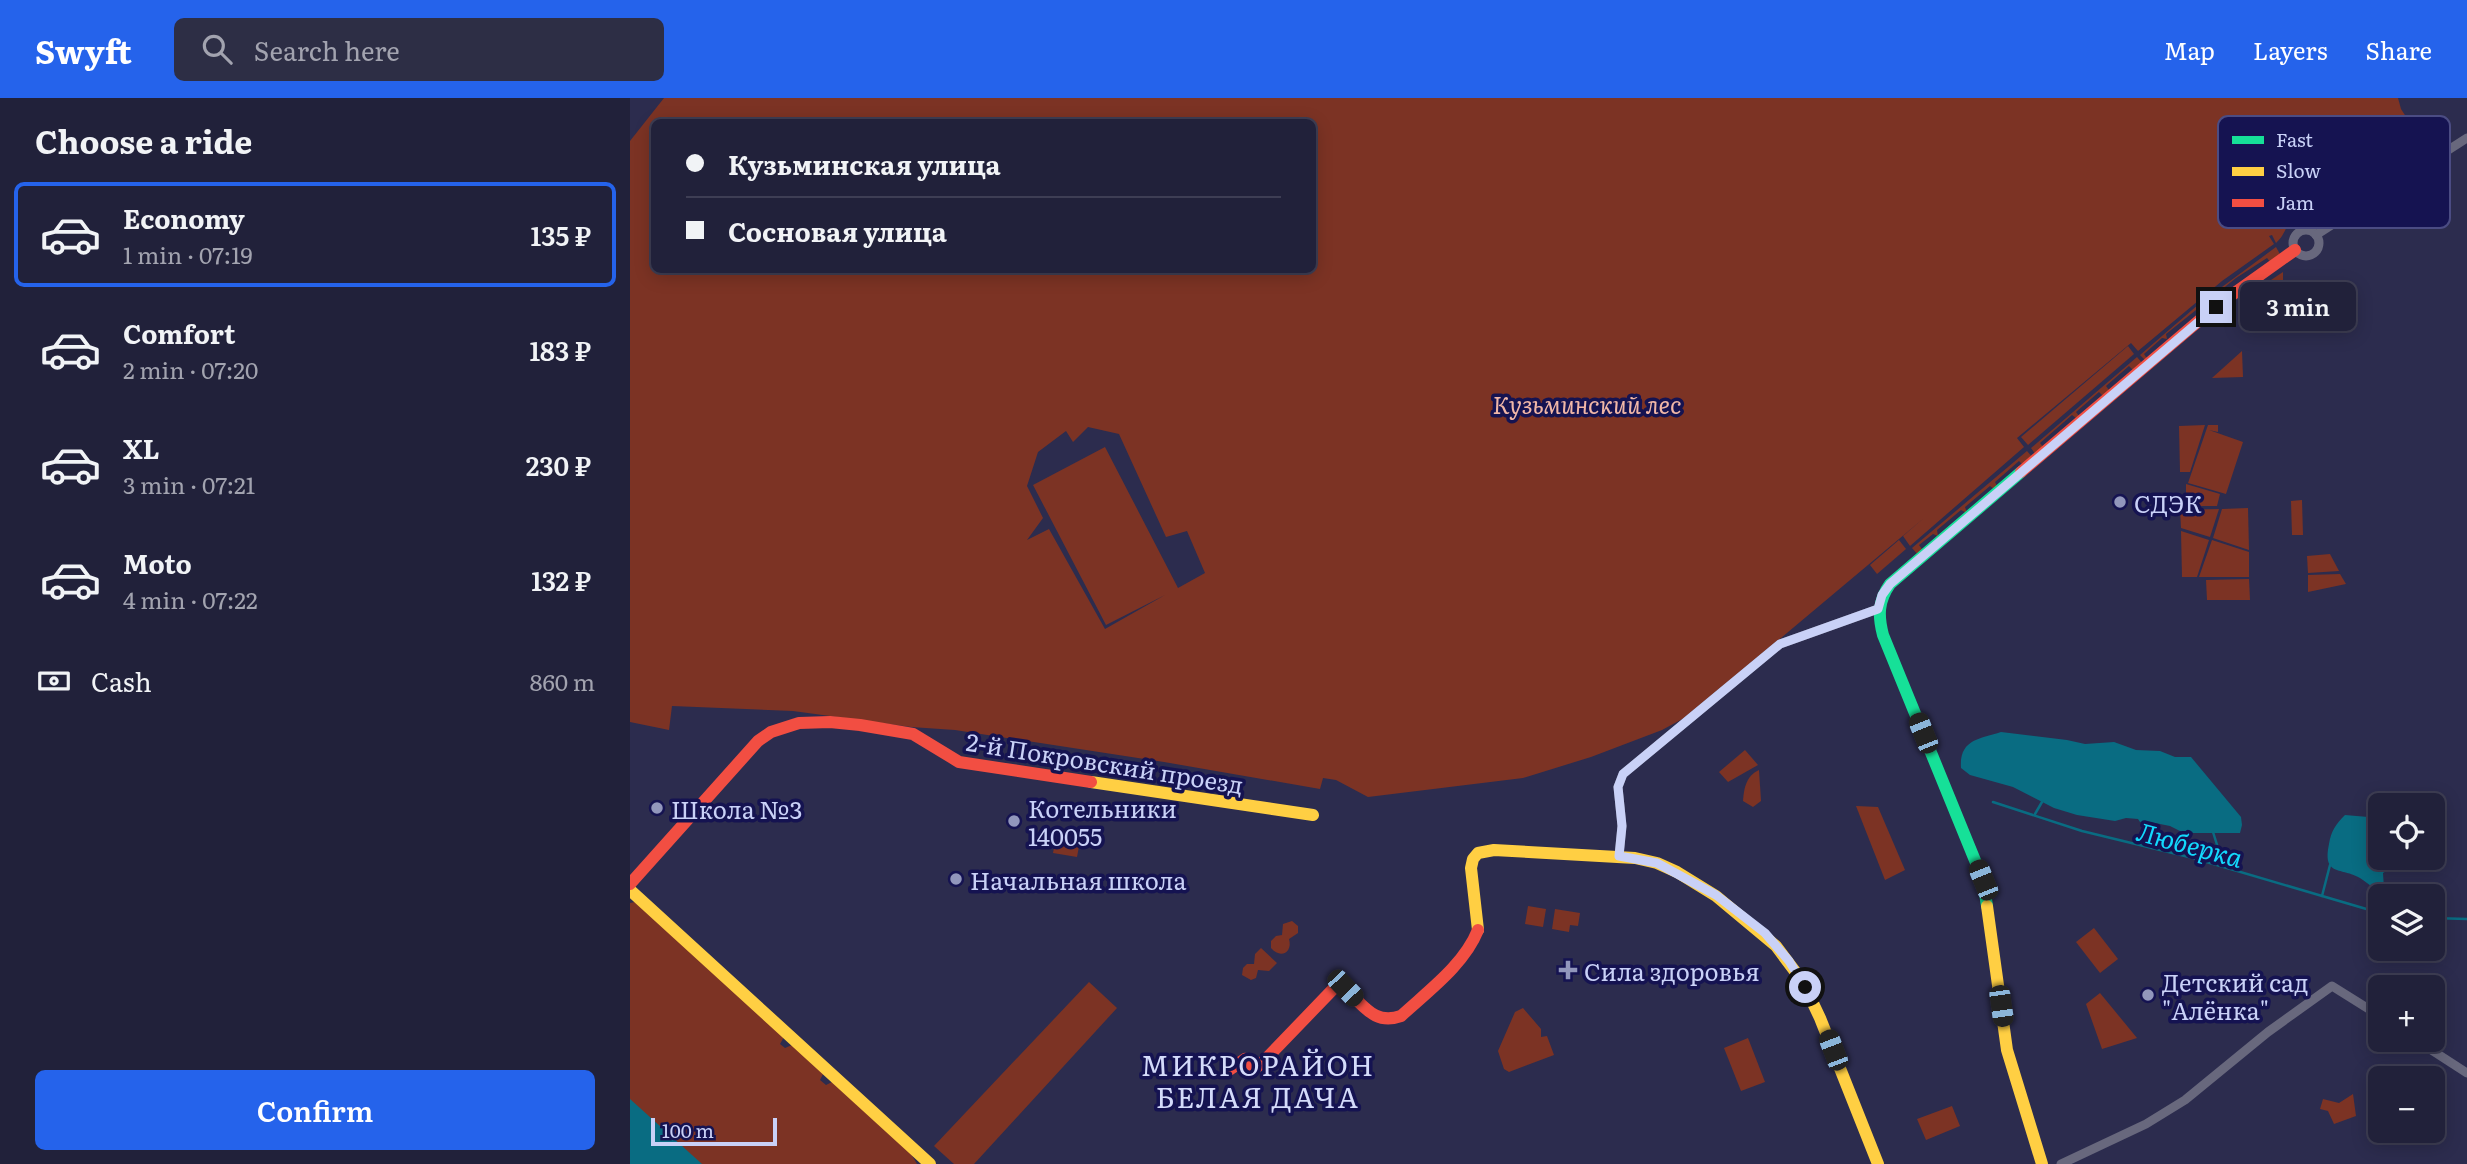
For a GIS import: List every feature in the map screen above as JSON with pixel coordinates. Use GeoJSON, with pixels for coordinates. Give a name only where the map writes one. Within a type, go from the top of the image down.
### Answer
{"type":"FeatureCollection","features":[{"type":"Feature","properties":{"kind":"street"},"geometry":{"type":"LineString","coordinates":[[2450,149],[2467,138]]}},
{"type":"Feature","properties":{"kind":"street"},"geometry":{"type":"LineString","coordinates":[[2316,235],[2327,228]]}},
{"type":"Feature","properties":{"kind":"street"},"geometry":{"type":"LineString","coordinates":[[2305,230],[2316,235],[2319,243],[2313,254],[2302,255],[2295,250],[2293,240],[2297,233],[2305,230]]}},
{"type":"Feature","properties":{"kind":"street"},"geometry":{"type":"LineString","coordinates":[[2042,1164],[2007,1051],[1986,890],[1883,635],[1878,609],[1882,595],[1890,584],[2216,307],[2295,250]]}},
{"type":"Feature","properties":{"kind":"street"},"geometry":{"type":"LineString","coordinates":[[1619,856],[1622,826],[1618,787],[1623,774],[1780,644],[1878,609]]}},
{"type":"Feature","properties":{"kind":"street","name":"2-й Покровский проезд"},"geometry":{"type":"LineString","coordinates":[[630,884],[758,741],[790,726],[821,721],[911,733],[959,762],[1313,815]]}},
{"type":"Feature","properties":{"kind":"street"},"geometry":{"type":"LineString","coordinates":[[1229,1070],[1245,1059],[1255,1068],[1338,985],[1345,988],[1375,1017],[1392,1020],[1405,1012],[1467,952],[1477,936],[1479,918],[1471,873],[1474,856],[1485,850],[1619,856],[1657,863],[1694,882],[1765,933],[1779,948],[1798,973],[1813,1001],[1878,1164]]}},
{"type":"Feature","properties":{"kind":"street"},"geometry":{"type":"LineString","coordinates":[[630,890],[930,1164]]}},
{"type":"Feature","properties":{"kind":"street"},"geometry":{"type":"LineString","coordinates":[[2061,1164],[2146,1124],[2185,1100],[2267,1032],[2332,986],[2368,1008]]}},
{"type":"Feature","properties":{"kind":"street"},"geometry":{"type":"LineString","coordinates":[[2435,1052],[2467,1073]]}},
{"type":"Feature","properties":{"kind":"green space","name":"Кузьминский лес"},"geometry":{"type":"Polygon","coordinates":[[[664,98],[2398,98],[2406,116],[2218,116],[2218,228],[2286,228],[2281,238],[2276,243],[2272,235],[2269,236],[2274,244],[2222,281],[2138,351],[2131,343],[2017,438],[2024,447],[1910,546],[1903,536],[1924,518],[1688,716],[1662,730],[1591,757],[1523,778],[1368,797],[1336,780],[1323,778],[1320,789],[955,730],[911,727],[793,711],[672,706],[669,730],[630,722],[630,141],[664,98]],[[1088,427],[1073,442],[1066,431],[1038,452],[1027,486],[1043,518],[1027,540],[1049,529],[1105,629],[1165,595],[1106,625],[1033,485],[1105,447],[1178,588],[1205,573],[1187,531],[1166,537],[1119,434],[1088,427]]]}},
{"type":"Feature","properties":{"kind":"green space"},"geometry":{"type":"Polygon","coordinates":[[[2276,247],[2281,256],[2271,263],[2267,258],[2236,278],[2166,334],[2167,339],[2162,338],[2144,354],[2148,360],[2140,355],[2199,304],[2276,247]]]}},
{"type":"Feature","properties":{"kind":"green space"},"geometry":{"type":"Polygon","coordinates":[[[2283,272],[2283,300],[2249,300],[2250,294],[2283,272]]]}},
{"type":"Feature","properties":{"kind":"green space"},"geometry":{"type":"Polygon","coordinates":[[[2128,346],[2134,354],[2028,445],[2021,437],[2128,346]]]}},
{"type":"Feature","properties":{"kind":"green space"},"geometry":{"type":"Polygon","coordinates":[[[2242,351],[2243,377],[2212,378],[2242,351]]]}},
{"type":"Feature","properties":{"kind":"green space"},"geometry":{"type":"Polygon","coordinates":[[[2137,357],[2143,364],[2134,371],[2129,366],[2106,386],[2109,390],[2103,396],[2099,392],[2076,412],[2079,416],[2076,418],[2072,415],[2040,443],[2044,448],[2036,455],[2031,448],[2137,357]]]}},
{"type":"Feature","properties":{"kind":"green space"},"geometry":{"type":"Polygon","coordinates":[[[2205,425],[2190,472],[2180,472],[2179,426],[2205,425]]]}},
{"type":"Feature","properties":{"kind":"green space"},"geometry":{"type":"Polygon","coordinates":[[[2208,425],[2218,425],[2218,432],[2209,430],[2243,442],[2226,494],[2188,483],[2208,425]]]}},
{"type":"Feature","properties":{"kind":"green space"},"geometry":{"type":"Polygon","coordinates":[[[2027,451],[2033,458],[2024,466],[2019,461],[1995,482],[1997,486],[1994,489],[1990,486],[1965,507],[1967,513],[1961,510],[1937,530],[1938,536],[1933,534],[1919,545],[1924,552],[1919,556],[1912,548],[2027,451]]]}},
{"type":"Feature","properties":{"kind":"green space"},"geometry":{"type":"Polygon","coordinates":[[[2186,484],[2220,494],[2217,506],[2186,506],[2186,484]]]}},
{"type":"Feature","properties":{"kind":"green space"},"geometry":{"type":"Polygon","coordinates":[[[2302,500],[2303,535],[2292,535],[2291,501],[2302,500]]]}},
{"type":"Feature","properties":{"kind":"green space"},"geometry":{"type":"Polygon","coordinates":[[[2248,508],[2249,550],[2213,538],[2222,509],[2248,508]]]}},
{"type":"Feature","properties":{"kind":"green space"},"geometry":{"type":"Polygon","coordinates":[[[2219,509],[2210,537],[2181,528],[2180,510],[2219,509]]]}},
{"type":"Feature","properties":{"kind":"green space"},"geometry":{"type":"Polygon","coordinates":[[[2181,531],[2209,540],[2197,577],[2182,577],[2181,531]]]}},
{"type":"Feature","properties":{"kind":"green space"},"geometry":{"type":"Polygon","coordinates":[[[1899,540],[1906,549],[1877,574],[1870,565],[1899,540]]]}},
{"type":"Feature","properties":{"kind":"green space"},"geometry":{"type":"Polygon","coordinates":[[[2212,540],[2249,552],[2249,577],[2199,577],[2212,540]]]}},
{"type":"Feature","properties":{"kind":"green space"},"geometry":{"type":"Polygon","coordinates":[[[2330,554],[2339,571],[2308,573],[2307,556],[2330,554]]]}},
{"type":"Feature","properties":{"kind":"green space"},"geometry":{"type":"Polygon","coordinates":[[[2340,574],[2346,584],[2308,592],[2308,575],[2340,574]]]}},
{"type":"Feature","properties":{"kind":"green space"},"geometry":{"type":"Polygon","coordinates":[[[2249,579],[2250,600],[2207,600],[2206,580],[2249,579]]]}},
{"type":"Feature","properties":{"kind":"green space"},"geometry":{"type":"Polygon","coordinates":[[[1745,750],[1758,765],[1728,782],[1719,772],[1745,750]]]}},
{"type":"Feature","properties":{"kind":"green space"},"geometry":{"type":"Polygon","coordinates":[[[1759,770],[1761,801],[1753,807],[1743,801],[1744,792],[1748,779],[1759,770]]]}},
{"type":"Feature","properties":{"kind":"green space"},"geometry":{"type":"Polygon","coordinates":[[[1856,806],[1878,807],[1905,870],[1885,880],[1856,806]]]}},
{"type":"Feature","properties":{"kind":"green space"},"geometry":{"type":"Polygon","coordinates":[[[1059,838],[1080,841],[1077,857],[1053,853],[1055,842],[1059,838]]]}},
{"type":"Feature","properties":{"kind":"green space"},"geometry":{"type":"Polygon","coordinates":[[[635,902],[784,1037],[780,1044],[785,1048],[792,1045],[823,1074],[820,1080],[826,1085],[832,1082],[911,1154],[917,1164],[630,1164],[630,903],[635,902]]]}},
{"type":"Feature","properties":{"kind":"green space"},"geometry":{"type":"Polygon","coordinates":[[[1528,906],[1546,909],[1543,927],[1525,924],[1528,906]]]}},
{"type":"Feature","properties":{"kind":"green space"},"geometry":{"type":"Polygon","coordinates":[[[1555,909],[1580,913],[1578,926],[1570,925],[1569,932],[1552,929],[1555,909]]]}},
{"type":"Feature","properties":{"kind":"green space"},"geometry":{"type":"Polygon","coordinates":[[[1292,921],[1298,926],[1298,933],[1289,939],[1289,948],[1285,953],[1278,953],[1271,948],[1271,941],[1282,935],[1283,924],[1292,921]]]}},
{"type":"Feature","properties":{"kind":"green space"},"geometry":{"type":"Polygon","coordinates":[[[2094,928],[2118,959],[2100,973],[2076,942],[2094,928]]]}},
{"type":"Feature","properties":{"kind":"green space"},"geometry":{"type":"Polygon","coordinates":[[[1261,948],[1277,963],[1269,971],[1258,970],[1256,978],[1251,980],[1242,975],[1243,968],[1247,964],[1254,964],[1255,954],[1261,948]]]}},
{"type":"Feature","properties":{"kind":"green space"},"geometry":{"type":"Polygon","coordinates":[[[1089,982],[1117,1008],[974,1164],[954,1164],[934,1146],[1089,982]]]}},
{"type":"Feature","properties":{"kind":"green space"},"geometry":{"type":"Polygon","coordinates":[[[2100,993],[2137,1038],[2102,1049],[2086,1004],[2100,993]]]}},
{"type":"Feature","properties":{"kind":"green space"},"geometry":{"type":"Polygon","coordinates":[[[1523,1008],[1541,1029],[1541,1037],[1547,1036],[1554,1055],[1509,1072],[1504,1069],[1498,1051],[1515,1012],[1523,1008]]]}},
{"type":"Feature","properties":{"kind":"green space"},"geometry":{"type":"Polygon","coordinates":[[[1748,1038],[1765,1082],[1741,1091],[1724,1048],[1748,1038]]]}},
{"type":"Feature","properties":{"kind":"green space"},"geometry":{"type":"Polygon","coordinates":[[[2353,1094],[2356,1116],[2334,1124],[2328,1111],[2320,1109],[2323,1099],[2339,1103],[2353,1094]]]}},
{"type":"Feature","properties":{"kind":"green space"},"geometry":{"type":"Polygon","coordinates":[[[1952,1106],[1960,1126],[1926,1140],[1917,1119],[1952,1106]]]}},
{"type":"Feature","properties":{"kind":"water"},"geometry":{"type":"Polygon","coordinates":[[[2001,732],[2085,744],[2114,742],[2136,750],[2191,757],[2241,817],[2240,833],[2184,833],[2170,826],[2140,822],[2138,819],[2115,821],[2077,815],[2054,808],[2013,787],[1970,775],[1961,768],[1961,758],[1967,746],[2001,732]]]}},
{"type":"Feature","properties":{"kind":"water"},"geometry":{"type":"Polygon","coordinates":[[[2345,815],[2368,817],[2368,870],[2388,870],[2383,873],[2384,884],[2368,884],[2331,866],[2328,854],[2331,835],[2345,815]]]}},
{"type":"Feature","properties":{"kind":"water"},"geometry":{"type":"Polygon","coordinates":[[[630,1099],[702,1164],[630,1164],[630,1099]]]}},
{"type":"Feature","properties":{"kind":"waterway","name":"Люберка"},"geometry":{"type":"LineString","coordinates":[[1993,802],[2082,831],[2193,858],[2368,909]]}},
{"type":"Feature","properties":{"kind":"waterway"},"geometry":{"type":"LineString","coordinates":[[2035,814],[2042,802]]}},
{"type":"Feature","properties":{"kind":"waterway"},"geometry":{"type":"LineString","coordinates":[[2213,832],[2224,867]]}},
{"type":"Feature","properties":{"kind":"waterway"},"geometry":{"type":"LineString","coordinates":[[2322,896],[2330,865]]}},
{"type":"Feature","properties":{"kind":"waterway","name":"Люберка"},"geometry":{"type":"LineString","coordinates":[[2445,918],[2467,919]]}},
{"type":"Feature","properties":{"kind":"traffic: fast"},"geometry":{"type":"LineString","coordinates":[[1987,906],[1983,880],[1883,635],[1880,609],[1890,584],[2021,472]]}},
{"type":"Feature","properties":{"kind":"traffic: slow"},"geometry":{"type":"LineString","coordinates":[[1091,782],[1313,815]]}},
{"type":"Feature","properties":{"kind":"traffic: slow"},"geometry":{"type":"LineString","coordinates":[[1478,930],[1471,868],[1478,853],[1494,850],[1635,858],[1657,863],[1677,872],[1716,896],[1776,946],[1803,982],[1878,1164]]}},
{"type":"Feature","properties":{"kind":"traffic: slow"},"geometry":{"type":"LineString","coordinates":[[630,890],[930,1164]]}},
{"type":"Feature","properties":{"kind":"traffic: slow"},"geometry":{"type":"LineString","coordinates":[[1987,906],[2007,1050],[2042,1164]]}},
{"type":"Feature","properties":{"kind":"traffic: jam"},"geometry":{"type":"LineString","coordinates":[[2021,472],[2215,307],[2295,250]]}},
{"type":"Feature","properties":{"kind":"traffic: jam"},"geometry":{"type":"LineString","coordinates":[[630,884],[758,741],[771,732],[799,723],[830,722],[913,734],[959,762],[1091,782]]}},
{"type":"Feature","properties":{"kind":"traffic: jam"},"geometry":{"type":"LineString","coordinates":[[1229,1070],[1245,1059],[1255,1068],[1262,1063],[1338,984],[1366,1009],[1381,1018],[1401,1016],[1455,966],[1478,930]]}},
{"type":"Feature","properties":{"kind":"place","name":"СДЭК"},"geometry":{"type":"Point","coordinates":[2120,502]}},
{"type":"Feature","properties":{"kind":"place","name":"Школа №3"},"geometry":{"type":"Point","coordinates":[657,808]}},
{"type":"Feature","properties":{"kind":"place","name":"Котельники 140055"},"geometry":{"type":"Point","coordinates":[1014,821]}},
{"type":"Feature","properties":{"kind":"place","name":"Начальная школа"},"geometry":{"type":"Point","coordinates":[956,879]}},
{"type":"Feature","properties":{"kind":"place","name":"Сила здоровья"},"geometry":{"type":"Point","coordinates":[1568,970]}},
{"type":"Feature","properties":{"kind":"place","name":"Детский сад \"Алёнка\""},"geometry":{"type":"Point","coordinates":[2148,995]}},
{"type":"Feature","properties":{"kind":"district","name":"МИКРОРАЙОН БЕЛАЯ ДАЧА"},"geometry":{"type":"Point","coordinates":[1258,1080]}},
{"type":"Feature","properties":{"kind":"route"},"geometry":{"type":"LineString","coordinates":[[1805,987],[1798,973],[1765,933],[1716,895],[1657,863],[1619,856],[1622,826],[1618,787],[1623,774],[1780,644],[1878,609],[1882,595],[1890,584],[2216,307]]}}]}
